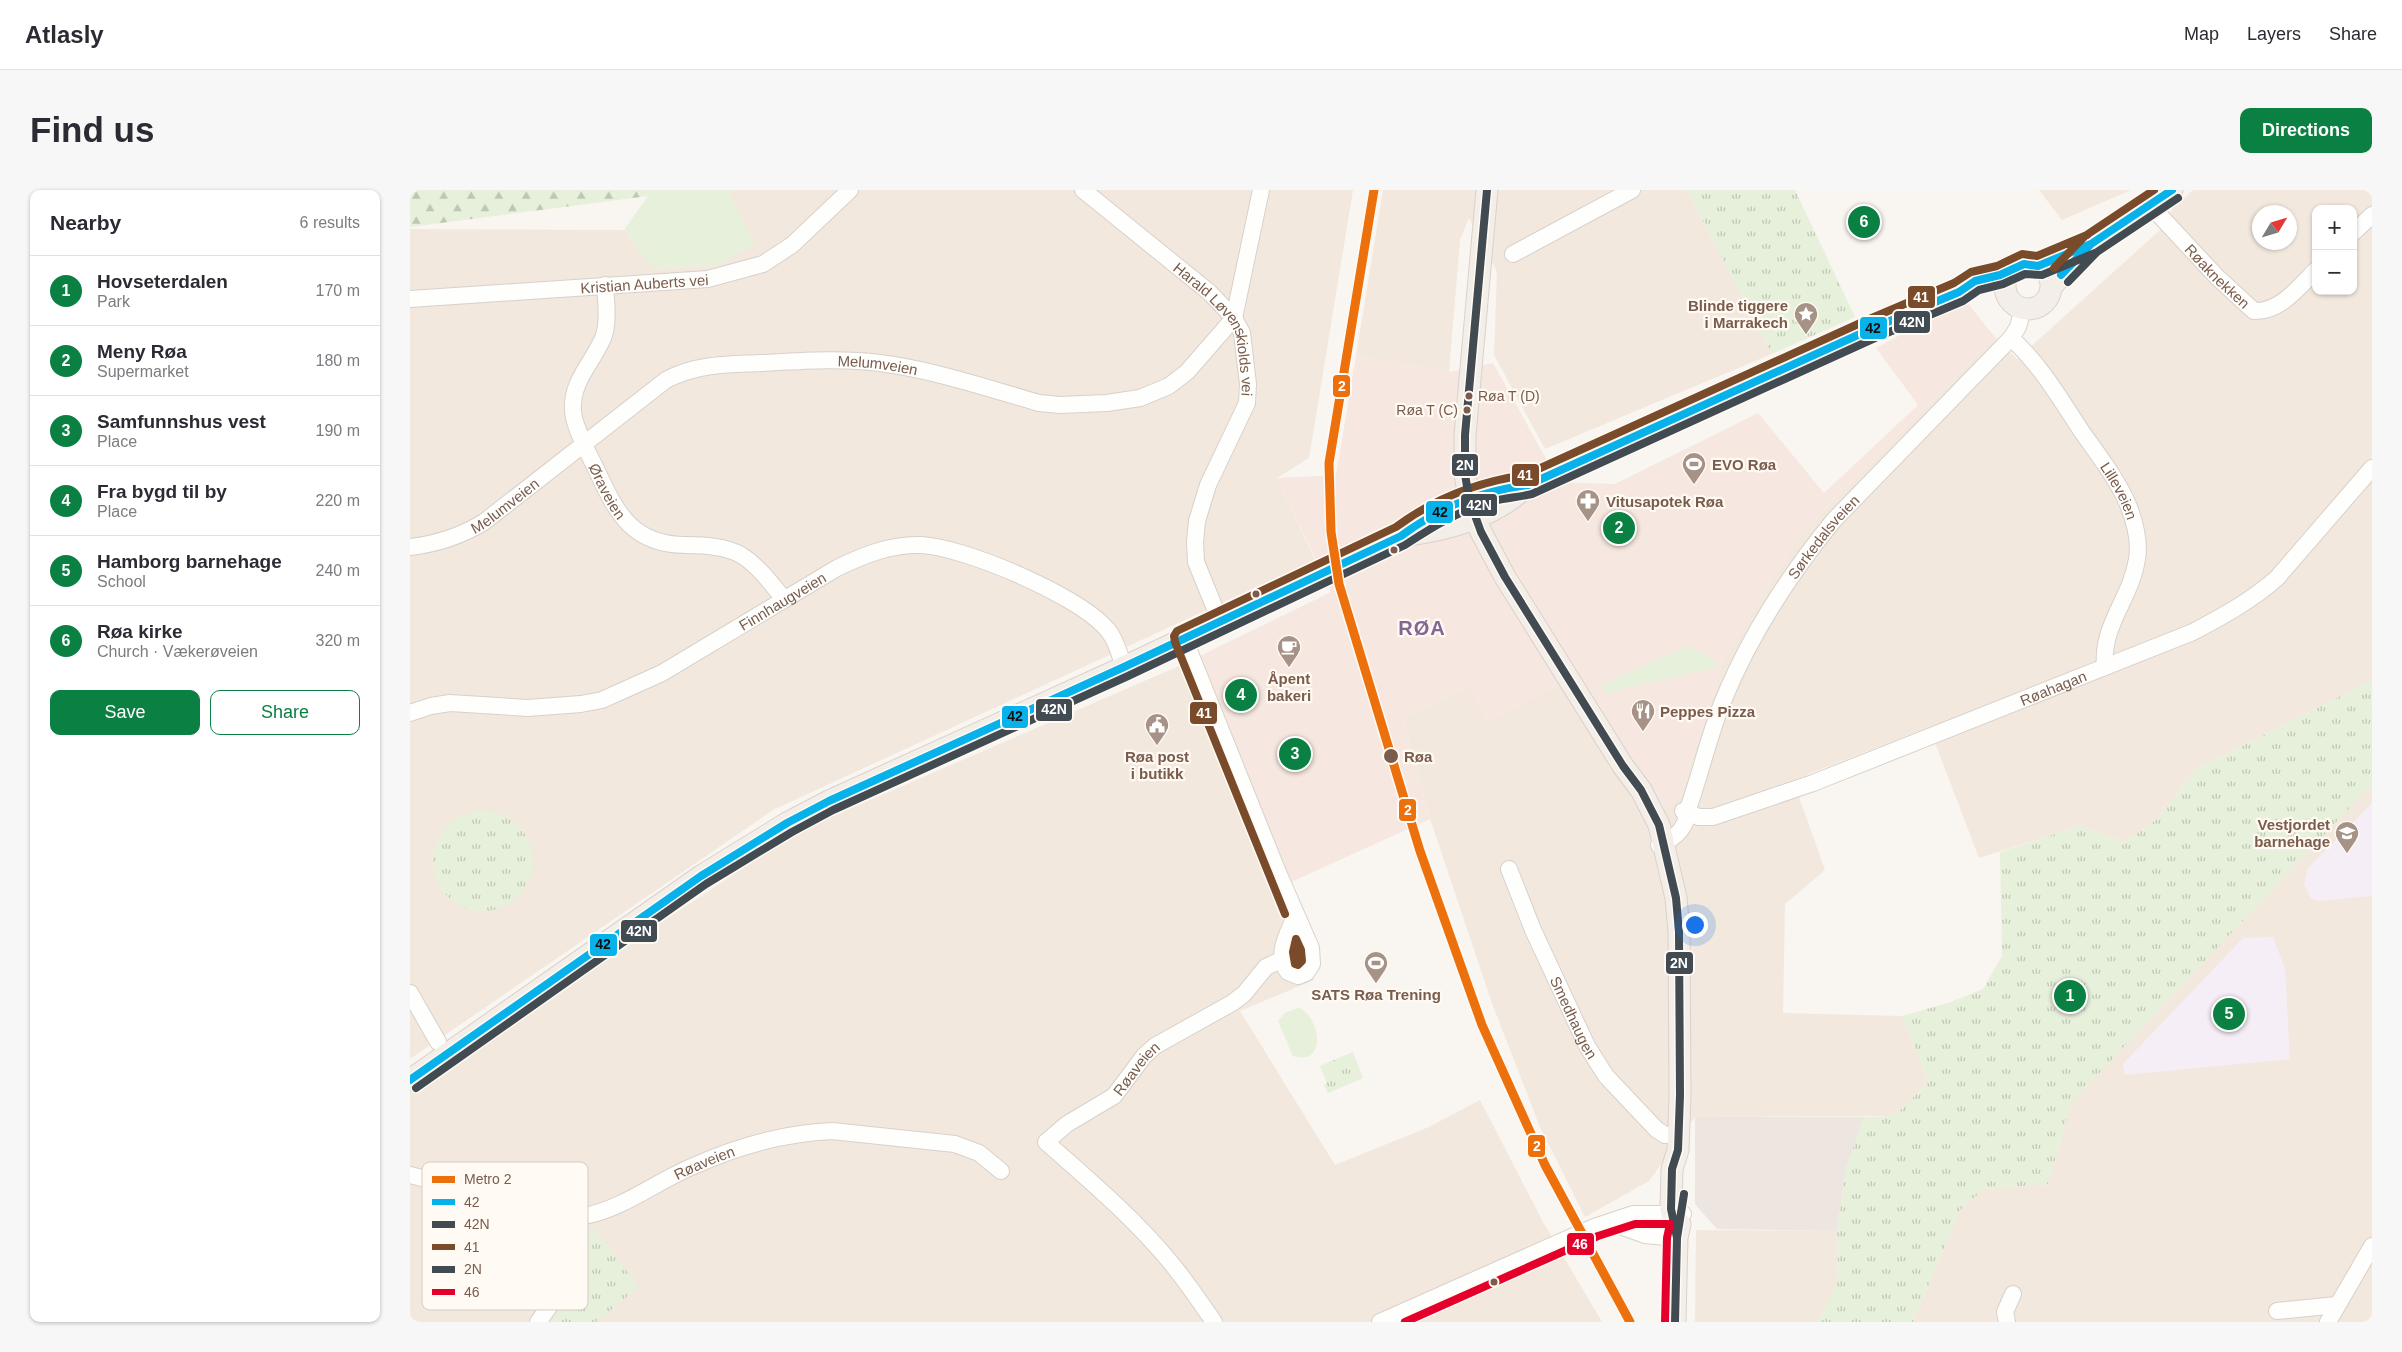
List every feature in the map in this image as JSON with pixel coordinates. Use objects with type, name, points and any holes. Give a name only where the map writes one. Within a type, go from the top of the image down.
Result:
[{"type":"main road","points":[[1487,190],[1466,435],[1465,474],[1472,508],[1505,576],[1623,766],[1641,790],[1660,839],[1675,887],[1679,932],[1678,1142],[1672,1169],[1677,1214],[1675,1322]]},
{"type":"main road","points":[[2038,266],[2091,244],[2172,190]]},
{"type":"main road","points":[[1959,292],[2040,306],[2048,298],[2051,287],[2091,244]]},
{"type":"main road","points":[[410,1080],[701,876],[787,822],[886,773],[1124,667],[1401,536],[1449,529],[1472,508],[1512,500],[1528,485],[1871,329],[1959,292],[1975,281],[2011,271],[2024,264],[2038,266],[2048,274],[2051,287]]},
{"type":"main road","points":[[2011,271],[2005,283],[2015,303]]},
{"type":"street","name":"Kristian Auberts vei","points":[[410,299],[708,279],[763,264],[792,245],[850,190]]},
{"type":"street","name":"Harald Løvenskiolds vei","points":[[1083,190],[1209,292],[1234,318],[1242,333],[1248,384],[1247,403],[1208,485],[1197,521],[1195,542],[1196,562],[1220,621]]},
{"type":"street","name":"Melumveien","points":[[410,547],[465,534],[484,522],[666,380],[693,369],[723,364],[843,361],[878,363],[910,368],[1039,403],[1060,405],[1107,404],[1140,398],[1158,392],[1178,381],[1234,318],[1261,190]]},
{"type":"street","points":[[1513,254],[1632,190]]},
{"type":"street","name":"Røaknekken","points":[[2150,205],[2216,277],[2254,311],[2266,312],[2276,306],[2312,274]]},
{"type":"street","points":[[2357,229],[2372,214]]},
{"type":"street","name":"Øraveien","points":[[605,286],[607,313],[604,336],[579,376],[574,394],[573,412],[584,444],[611,501],[626,521],[640,534],[661,544],[704,545],[741,556],[761,572],[784,599]]},
{"type":"street","name":"Sørkedalsveien","points":[[1660,839],[1670,840],[1683,827],[1723,701],[1764,618],[1791,576],[1834,520],[2011,338],[2018,327],[2015,303]]},
{"type":"street","name":"Lilleveien","points":[[2011,338],[2041,372],[2115,480],[2135,525],[2138,557],[2134,575],[2106,634],[2103,650],[2105,667]]},
{"type":"street","name":"Røahagan","points":[[1687,810],[1699,818],[1713,817],[1810,784],[2193,632],[2236,609],[2259,594],[2277,578],[2372,468]]},
{"type":"street","name":"Finnhaugveien","points":[[410,713],[431,706],[450,703],[528,708],[581,704],[602,700],[628,690],[662,673],[784,599],[865,555],[890,548],[920,545],[946,548],[1005,570],[1072,602],[1090,613],[1105,626],[1112,636],[1124,667]]},
{"type":"street","points":[[1184,638],[1311,948],[1312,964],[1306,973],[1298,976],[1288,972],[1281,960],[1283,944],[1296,914]]},
{"type":"street","name":"Smedhaugen","points":[[1509,869],[1566,1005],[1606,1076],[1656,1129],[1678,1142]]},
{"type":"street","name":"Røaveien","points":[[1214,1322],[1191,1289],[1153,1242],[1046,1142],[1067,1124],[1114,1096],[1144,1056],[1154,1046],[1232,1003],[1244,994],[1266,967],[1281,960]]},
{"type":"street","points":[[410,993],[438,1042]]},
{"type":"street","name":"Røaveien","points":[[588,1214],[606,1209],[688,1168],[736,1148],[771,1139],[813,1132],[832,1131],[955,1144],[979,1153],[1001,1172]]},
{"type":"street","points":[[1380,1322],[1586,1231],[1633,1214],[1677,1214]]},
{"type":"street","points":[[1612,1223],[1645,1235],[1677,1238]]},
{"type":"street","points":[[2328,1322],[2372,1246]]},
{"type":"street","points":[[2007,1322],[2006,1312],[2013,1294]]},
{"type":"street","points":[[2277,1311],[2337,1305]]},
{"type":"street","points":[[538,1322],[546,1310]]},
{"type":"shaded area","points":[[733,190],[1353,190],[1309,458],[1277,478],[1315,560],[773,810],[410,1059],[410,229],[624,230],[655,269],[718,265],[730,193]]},
{"type":"shaded area","points":[[1383,190],[1687,190],[1772,354],[1545,449],[1494,355],[1497,272],[1469,218],[1460,240],[1449,372],[1356,356]]},
{"type":"shaded area","points":[[2039,190],[2131,190],[2062,220]]},
{"type":"shaded area","points":[[2193,190],[2372,190],[2372,680],[2197,769],[2157,819],[2124,842],[2080,826],[1979,858],[1929,727],[1793,780],[1825,870],[1785,904],[1783,1013],[1902,1016],[1929,1082],[1894,1116],[1695,1117],[1649,1181],[1585,1217],[1540,1127],[1493,1006],[1430,819],[1403,718],[1468,687],[1489,721],[1578,673],[1661,810],[1680,798],[1724,658],[1800,535],[1995,337],[2017,359],[2159,231],[2173,208]]},
{"type":"shaded area","points":[[1965,300],[1995,337],[1800,535],[1724,658],[1680,798],[1661,810],[1578,673],[1489,721],[1468,687],[1403,718],[1430,819],[1278,888],[1179,666],[1331,592],[1277,478],[1336,475],[1356,356],[1449,372],[1493,363],[1559,482],[1615,484],[1758,413],[1824,493],[1918,405],[1876,348]]},
{"type":"shaded area","points":[[1179,666],[1278,888],[1314,980],[1240,1011],[1335,1165],[1429,1127],[1480,1100],[1543,1222],[1602,1322],[410,1322],[410,1089],[799,831]]},
{"type":"shaded area","points":[[2372,784],[2372,1322],[1913,1322],[1960,1210],[1984,1189],[2048,1184],[2071,1103]]},
{"type":"shaded area","name":"Vestjordet barnehage","points":[[2372,803],[2372,896],[2318,901],[2311,898],[2304,885],[2308,868]]},
{"type":"shaded area","points":[[2273,937],[2285,969],[2290,1059],[2125,1075],[2123,1064],[2243,938]]},
{"type":"shaded area","points":[[1695,1117],[1864,1117],[1846,1169],[1837,1231],[1717,1229],[1695,1204]]},
{"type":"shaded area","points":[[1696,1230],[1837,1231],[1838,1281],[1818,1322],[1695,1322]]},
{"type":"green space","points":[[410,190],[650,190],[648,196],[410,227]]},
{"type":"green space","points":[[650,190],[733,190],[730,193],[754,244],[719,265],[654,269],[624,230],[648,196]]},
{"type":"green space","points":[[1687,190],[1795,190],[1855,317],[1772,354]]},
{"type":"green space","points":[[1690,645],[1722,666],[1605,693],[1601,685]]},
{"type":"green space","points":[[2372,680],[2372,784],[2071,1103],[2048,1184],[1984,1189],[1960,1210],[1913,1322],[1818,1322],[1838,1281],[1837,1231],[1846,1169],[1864,1117],[1894,1116],[1929,1082],[1902,1016],[1951,1002],[1983,989],[2002,956],[2000,852],[2080,826],[2124,842],[2157,819],[2197,769]]},
{"type":"green space","points":[[483,811],[502,815],[519,825],[529,842],[533,861],[529,880],[519,897],[502,907],[483,911],[464,907],[447,897],[437,880],[433,861],[437,842],[447,825],[464,815]]},
{"type":"green space","points":[[1298,1008],[1311,1019],[1317,1038],[1316,1047],[1312,1054],[1305,1057],[1293,1056],[1278,1021],[1285,1013]]},
{"type":"green space","points":[[1353,1052],[1363,1078],[1328,1093],[1324,1085],[1327,1083],[1320,1066]]},
{"type":"green space","points":[[593,1226],[639,1287],[596,1322],[551,1322],[558,1310],[588,1310],[588,1241]]},
{"type":"metro line","name":"2","points":[[1374,190],[1329,463],[1331,532],[1339,584],[1420,851],[1482,1025],[1545,1165],[1630,1322]]},
{"type":"transit line","name":"2N","points":[[1487,190],[1465,435],[1465,474],[1469,499],[1481,532],[1505,577],[1623,766],[1641,790],[1659,825],[1676,898],[1679,932],[1680,1095],[1678,1150],[1672,1169],[1671,1209],[1677,1238]]},
{"type":"transit line","name":"41","points":[[2054,268],[2085,236],[2154,190]]},
{"type":"transit line","name":"42","points":[[2061,275],[2091,244],[2172,190]]},
{"type":"transit line","name":"42N","points":[[2068,282],[2097,252],[2178,198]]},
{"type":"transit line","name":"41","points":[[1285,914],[1175,642],[1174,636],[1177,631],[1396,527],[1426,508],[1457,493],[1490,482],[1525,475],[1867,320],[1954,283],[1971,272],[1997,266],[2022,254],[2037,256],[2087,235]]},
{"type":"transit line","name":"42","points":[[410,1080],[701,876],[787,823],[829,801],[1124,667],[1401,536],[1431,517],[1461,502],[1493,491],[1528,485],[1871,329],[1959,292],[1975,281],[2000,275],[2024,264],[2038,266],[2091,244]]},
{"type":"transit line","name":"42N","points":[[416,1088],[706,884],[792,832],[833,810],[1128,676],[1405,545],[1458,514],[1493,501],[1532,494],[1875,338],[1963,301],[1979,290],[2003,284],[2025,274],[2042,275],[2095,253]]},
{"type":"transit line","name":"41","points":[[1296,939],[1301,950],[1302,961],[1298,965],[1295,964],[1293,952],[1296,939]]},
{"type":"transit line","name":"2N","points":[[1675,1322],[1677,1238],[1684,1194]]},
{"type":"transit line","name":"46","points":[[1405,1322],[1598,1236],[1635,1224],[1670,1224],[1667,1238],[1665,1322]]},
{"type":"place","name":"Røa kirke","points":[[1864,222]]},
{"type":"place","name":"Blinde tiggere i Marrakech","points":[[1806,335]]},
{"type":"place","name":"Røa T (D)","points":[[1469,396]]},
{"type":"place","name":"Røa T (C)","points":[[1467,410]]},
{"type":"place","name":"EVO Røa","points":[[1694,485]]},
{"type":"place","name":"Vitusapotek Røa","points":[[1588,522]]},
{"type":"place","name":"Meny Røa","points":[[1619,528]]},
{"type":"place","name":"Åpent bakeri","points":[[1289,668]]},
{"type":"place","name":"Fra bygd til by","points":[[1241,695]]},
{"type":"place","name":"Peppes Pizza","points":[[1643,732]]},
{"type":"place","name":"Røa post i butikk","points":[[1157,746]]},
{"type":"place","name":"Samfunnshus vest","points":[[1295,754]]},
{"type":"place","name":"Røa","points":[[1391,756]]},
{"type":"place","name":"Vestjordet barnehage","points":[[2347,854]]},
{"type":"place","name":"SATS Røa Trening","points":[[1376,984]]},
{"type":"place","name":"Hovseterdalen","points":[[2070,996]]},
{"type":"place","name":"Hamborg barnehage","points":[[2229,1014]]},
{"type":"district","name":"RØA","points":[[1422,628]]}]
